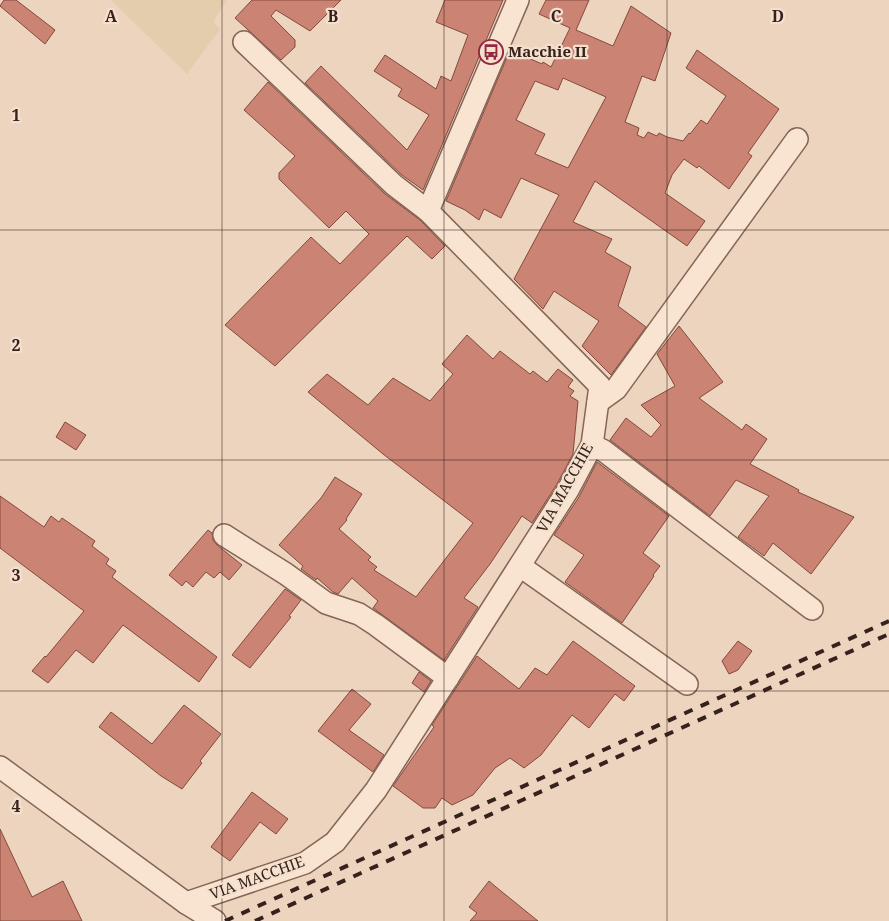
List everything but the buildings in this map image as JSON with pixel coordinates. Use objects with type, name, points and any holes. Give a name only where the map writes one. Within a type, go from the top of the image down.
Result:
[{"type":"street","points":[[244,42],[394,185],[428,211],[518,0]]},
{"type":"street","points":[[598,402],[616,388],[797,139]]},
{"type":"street","name":"VIA MACCHIE","points":[[186,903],[304,863],[336,842],[376,790],[568,490],[592,445],[600,386],[428,211]]},
{"type":"street","points":[[592,445],[604,451],[812,609]]},
{"type":"street","points":[[224,535],[326,603],[359,614],[448,678]]},
{"type":"street","points":[[520,566],[687,684]]},
{"type":"street","points":[[0,767],[186,903],[215,921]]},
{"type":"shaded area","points":[[111,0],[227,0],[213,22],[220,29],[187,74]]},
{"type":"railway","points":[[225,921],[889,621]]},
{"type":"railway","points":[[255,921],[889,634]]},
{"type":"place","name":"Macchie II","points":[[491,52]]}]
